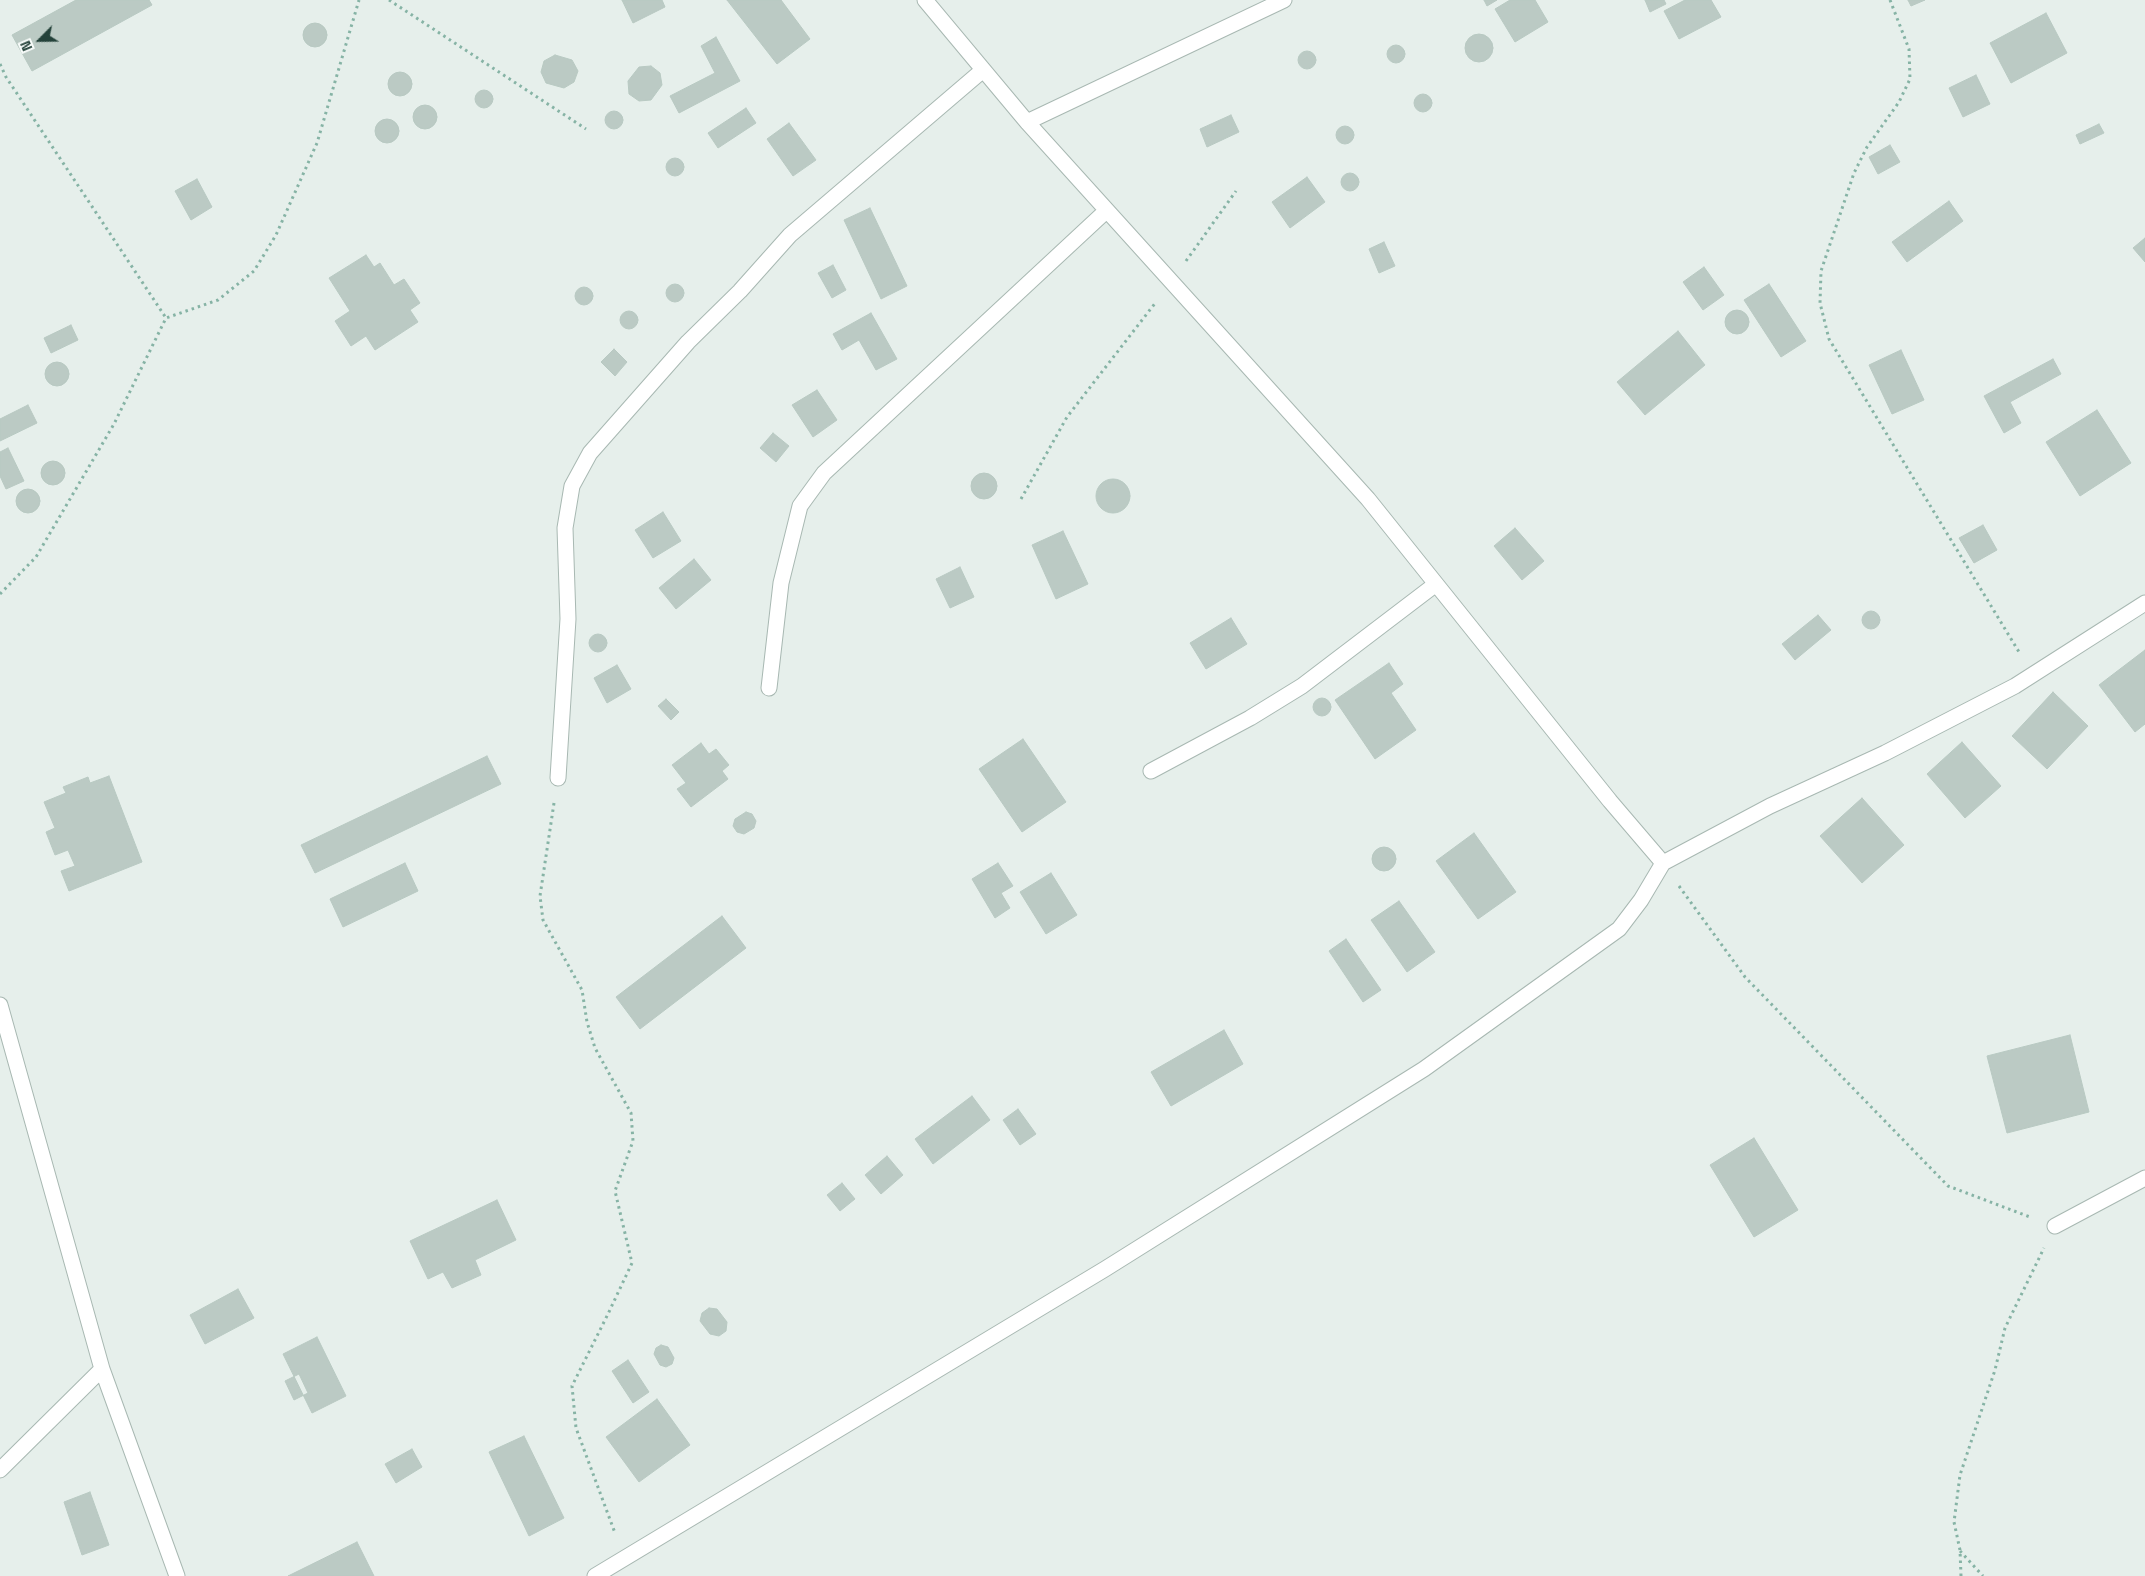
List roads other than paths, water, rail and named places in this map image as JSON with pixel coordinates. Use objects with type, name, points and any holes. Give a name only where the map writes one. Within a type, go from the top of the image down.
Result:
[{"type":"street","points":[[925,0],[1027,122],[1106,211],[1368,499],[1610,801],[1663,863]]},
{"type":"street","points":[[1027,122],[1284,0]]},
{"type":"street","points":[[558,778],[568,619],[564,528],[572,486],[590,453],[688,342],[740,291],[790,235],[984,70]]},
{"type":"street","points":[[769,688],[781,583],[800,506],[824,473],[1106,211]]},
{"type":"street","points":[[1151,771],[1250,718],[1302,686],[1436,584]]},
{"type":"street","points":[[595,1576],[1105,1269],[1424,1069],[1619,929],[1641,900],[1663,863],[1770,806],[1885,753],[2033,676],[2145,603]]},
{"type":"street","points":[[0,1005],[102,1369],[177,1576]]},
{"type":"street","points":[[2055,1226],[2145,1178]]},
{"type":"street","points":[[0,1470],[102,1369]]}]
